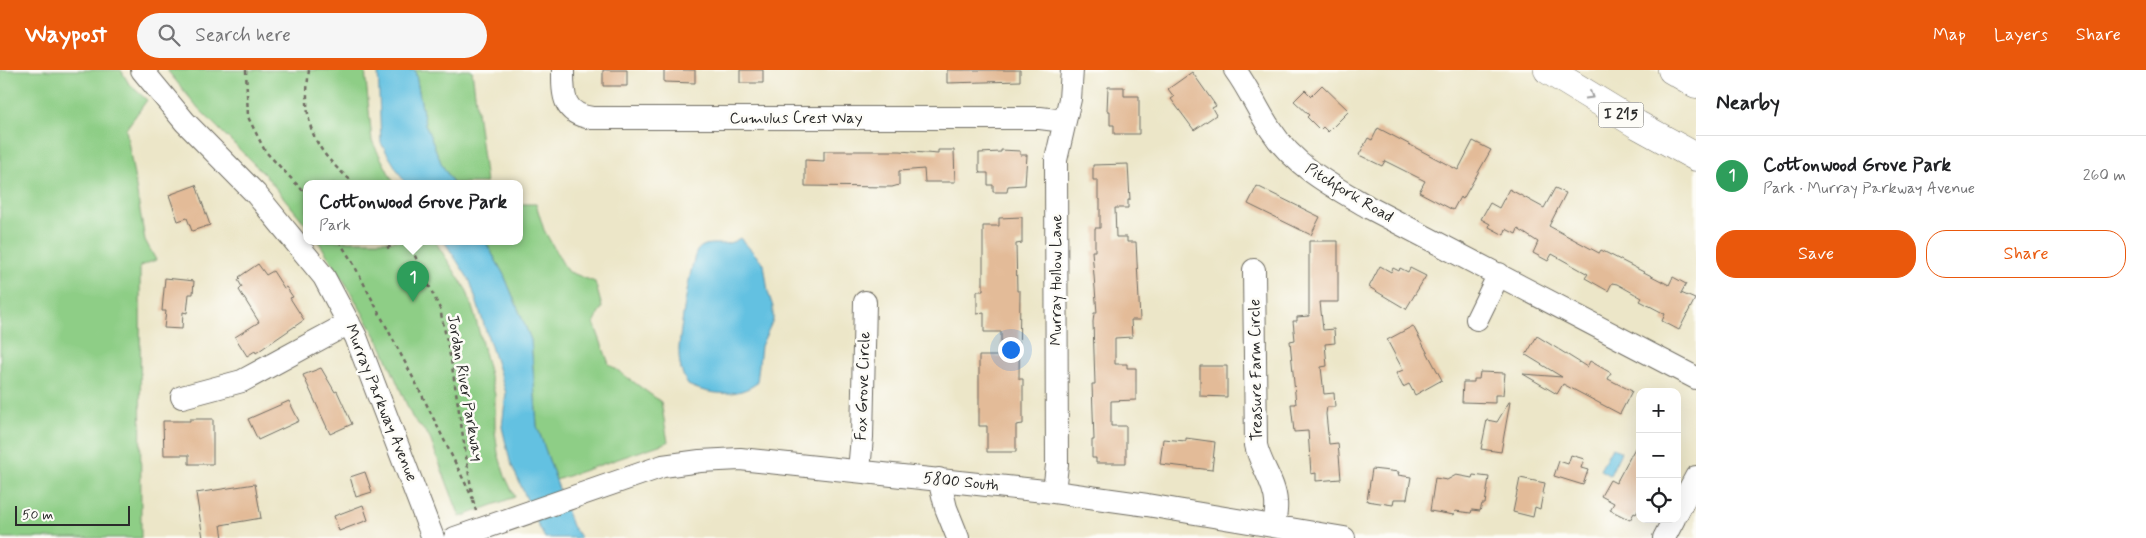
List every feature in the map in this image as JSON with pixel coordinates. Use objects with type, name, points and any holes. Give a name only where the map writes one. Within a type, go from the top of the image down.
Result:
[{"type":"highway","name":"I 215","points":[[1548,70],[1638,125],[1696,157]]},
{"type":"highway","points":[[1672,70],[1696,84]]},
{"type":"street","name":"Murray Parkway Avenue","points":[[142,70],[166,101],[256,194],[324,277],[356,337],[386,410],[433,538]]},
{"type":"street","name":"Cumulus Crest Way","points":[[563,70],[564,93],[567,103],[574,112],[592,118],[1040,118],[1064,121]]},
{"type":"street","name":"Murray Hollow Lane","points":[[1054,492],[1057,465],[1056,172],[1058,149],[1070,99],[1072,70]]},
{"type":"street","name":"Pitchfork Road","points":[[1235,70],[1271,131],[1295,159],[1310,171],[1370,208],[1696,378]]},
{"type":"street","name":"Treasure Farm Circle","points":[[1254,270],[1256,445],[1260,462],[1275,494],[1274,526]]},
{"type":"street","points":[[1477,319],[1499,274]]},
{"type":"street","name":"Fox Grove Circle","points":[[859,471],[862,437],[865,302]]},
{"type":"street","points":[[182,397],[242,381],[349,323]]},
{"type":"street","name":"5800 South","points":[[454,538],[663,466],[700,461],[740,459],[1054,492],[1274,526],[1304,535],[1344,538]]},
{"type":"street","points":[[1681,505],[1696,477]]},
{"type":"street","points":[[939,479],[946,508],[958,538]]},
{"type":"street","points":[[1664,538],[1672,523]]},
{"type":"path","points":[[246,70],[248,117],[265,151],[303,191]]},
{"type":"path","points":[[309,70],[306,115],[316,144],[338,170],[350,180]]},
{"type":"path","points":[[342,245],[353,263],[421,393],[473,499]]},
{"type":"path","points":[[387,248],[393,245]]},
{"type":"path","name":"Jordan River Parkway","points":[[410,245],[440,309],[451,360],[473,499],[476,511],[479,514]]},
{"type":"green space","points":[[0,70],[121,70],[129,84],[147,100],[126,129],[145,240],[156,260],[140,266],[141,538],[0,538]]},
{"type":"green space","points":[[167,70],[365,70],[372,141],[392,180],[303,180],[303,221],[265,175],[199,109]]},
{"type":"green space","points":[[415,70],[472,70],[486,180],[451,180],[442,165],[425,124]]},
{"type":"green space","points":[[523,204],[536,204],[544,230],[567,271],[595,282],[602,307],[594,323],[609,364],[661,402],[668,442],[556,480],[537,426],[531,340],[504,275],[487,245],[523,245]]},
{"type":"green space","points":[[321,245],[438,245],[467,291],[476,320],[495,395],[495,431],[498,453],[505,476],[515,497],[460,517],[429,436],[412,417],[381,345],[346,284]]},
{"type":"water","points":[[378,70],[415,70],[425,124],[442,165],[451,180],[403,180],[381,143]]},
{"type":"water","points":[[740,238],[764,264],[768,292],[773,307],[773,320],[761,346],[757,383],[741,391],[714,393],[688,385],[683,374],[679,345],[685,300],[697,251],[708,244],[725,244]]},
{"type":"water","points":[[447,245],[487,245],[504,275],[531,340],[537,426],[572,526],[581,538],[545,538],[510,461],[502,427],[506,393],[470,281]]},
{"type":"water","points":[[1612,447],[1621,452],[1610,475],[1600,470]]},
{"type":"building","points":[[603,70],[627,70],[627,86],[603,86]]},
{"type":"building","points":[[664,70],[695,70],[695,83],[664,82]]},
{"type":"building","points":[[740,70],[763,70],[763,83],[740,83]]},
{"type":"building","points":[[947,70],[1020,70],[1020,81],[947,83]]},
{"type":"building","points":[[1192,72],[1216,106],[1212,108],[1216,115],[1194,130],[1171,99],[1174,97],[1168,89]]},
{"type":"building","points":[[1322,85],[1349,111],[1328,132],[1323,127],[1320,130],[1307,117],[1309,115],[1294,101],[1305,90],[1311,96]]},
{"type":"building","points":[[1108,87],[1124,87],[1124,96],[1139,96],[1139,134],[1114,134],[1114,125],[1110,125],[1110,111],[1107,111]]},
{"type":"building","points":[[1378,128],[1458,170],[1473,141],[1491,150],[1463,199],[1460,197],[1453,210],[1419,192],[1425,181],[1385,161],[1382,166],[1359,155],[1368,138],[1372,140]]},
{"type":"building","points":[[938,150],[954,150],[955,182],[925,182],[924,169],[899,171],[899,185],[892,187],[805,186],[805,160],[824,161],[824,151],[900,151],[938,154]]},
{"type":"building","points":[[1001,150],[1020,151],[1020,155],[1027,155],[1025,185],[1008,186],[1007,192],[993,192],[993,185],[988,185],[988,173],[980,173],[979,153],[1001,152]]},
{"type":"building","points":[[1128,164],[1130,200],[1128,200],[1128,208],[1115,208],[1116,237],[1127,237],[1127,242],[1136,242],[1140,320],[1131,320],[1132,337],[1115,338],[1115,364],[1127,364],[1127,368],[1136,368],[1136,400],[1111,401],[1111,426],[1126,426],[1126,463],[1096,463],[1096,458],[1092,458],[1092,440],[1094,440],[1092,384],[1095,384],[1093,322],[1094,313],[1097,313],[1092,251],[1095,251],[1095,228],[1100,228],[1100,199],[1098,199],[1098,180],[1093,180],[1093,165]]},
{"type":"building","points":[[196,185],[210,225],[192,231],[187,218],[178,221],[169,195]]},
{"type":"building","points":[[1257,186],[1320,217],[1311,235],[1248,204]]},
{"type":"building","points":[[1555,188],[1566,193],[1549,226],[1599,253],[1601,250],[1669,285],[1673,277],[1686,284],[1681,293],[1695,299],[1679,330],[1662,321],[1665,314],[1640,301],[1642,298],[1617,284],[1612,283],[1608,291],[1585,278],[1588,274],[1552,254],[1548,261],[1533,253],[1538,242],[1518,229],[1516,234],[1506,229],[1504,235],[1489,227],[1490,224],[1481,219],[1490,203],[1499,208],[1509,189],[1544,208]]},
{"type":"building","points":[[1022,217],[1022,243],[1016,244],[1017,291],[1020,291],[1019,379],[1023,379],[1023,424],[1016,425],[1016,452],[987,452],[987,426],[979,426],[979,356],[1001,356],[1001,332],[984,332],[984,313],[977,314],[977,291],[983,291],[983,226],[999,226],[999,218]]},
{"type":"building","points":[[1309,241],[1338,241],[1338,302],[1320,302],[1323,330],[1334,329],[1335,343],[1325,344],[1327,366],[1321,367],[1324,394],[1334,393],[1335,407],[1327,407],[1326,414],[1329,444],[1338,443],[1341,479],[1316,481],[1316,473],[1311,474],[1308,431],[1294,432],[1291,404],[1296,404],[1290,341],[1295,340],[1293,321],[1297,321],[1297,317],[1309,316]]},
{"type":"building","points":[[258,264],[266,275],[273,271],[284,288],[286,287],[293,297],[290,298],[304,320],[256,353],[255,351],[247,356],[235,337],[259,322],[239,290],[242,287],[238,280],[239,277]]},
{"type":"building","points":[[1380,266],[1391,272],[1393,268],[1399,271],[1400,268],[1408,272],[1410,268],[1426,276],[1406,309],[1369,287]]},
{"type":"building","points":[[165,278],[194,281],[193,294],[189,294],[187,313],[183,312],[182,329],[164,328],[166,311],[162,311]]},
{"type":"building","points":[[1413,326],[1442,380],[1415,395],[1409,384],[1403,387],[1396,373],[1403,370],[1387,340]]},
{"type":"building","points":[[1537,336],[1587,367],[1590,361],[1611,373],[1608,379],[1632,391],[1620,414],[1563,384],[1557,394],[1523,374],[1562,377],[1526,355]]},
{"type":"building","points":[[1200,366],[1227,366],[1227,397],[1200,396]]},
{"type":"building","points":[[321,368],[335,392],[337,391],[352,424],[330,434],[303,375]]},
{"type":"building","points":[[1480,372],[1505,373],[1503,395],[1495,395],[1495,403],[1462,402],[1463,382],[1474,382],[1474,379],[1479,379]]},
{"type":"building","points":[[289,401],[299,421],[258,440],[248,419]]},
{"type":"building","points":[[1509,402],[1501,452],[1481,449],[1487,420],[1497,422]]},
{"type":"building","points":[[190,419],[213,419],[213,464],[189,464],[189,455],[164,455],[163,421],[190,421]]},
{"type":"building","points":[[1186,438],[1215,442],[1212,470],[1160,464],[1163,439],[1186,441]]},
{"type":"building","points":[[1636,446],[1636,514],[1634,513],[1630,520],[1610,510],[1614,503],[1601,496],[1610,480],[1616,483]]},
{"type":"building","points":[[1571,455],[1584,459],[1581,468],[1588,470],[1583,485],[1554,476],[1559,461],[1568,464]]},
{"type":"building","points":[[1372,469],[1399,472],[1398,475],[1411,477],[1407,499],[1394,499],[1393,505],[1367,501]]},
{"type":"building","points":[[365,472],[372,492],[356,497],[350,477]]},
{"type":"building","points":[[1456,475],[1472,478],[1473,475],[1489,477],[1485,504],[1482,504],[1480,511],[1472,510],[1471,513],[1455,511],[1454,515],[1430,511],[1435,478],[1447,480]]},
{"type":"building","points":[[1520,478],[1545,483],[1540,509],[1535,507],[1533,517],[1513,512]]},
{"type":"building","points":[[255,484],[261,518],[221,525],[223,538],[203,538],[196,493]]},
{"type":"building","points":[[363,505],[368,520],[339,531],[334,516]]},
{"type":"place","name":"Cottonwood Grove Park","points":[[413,302]]}]
